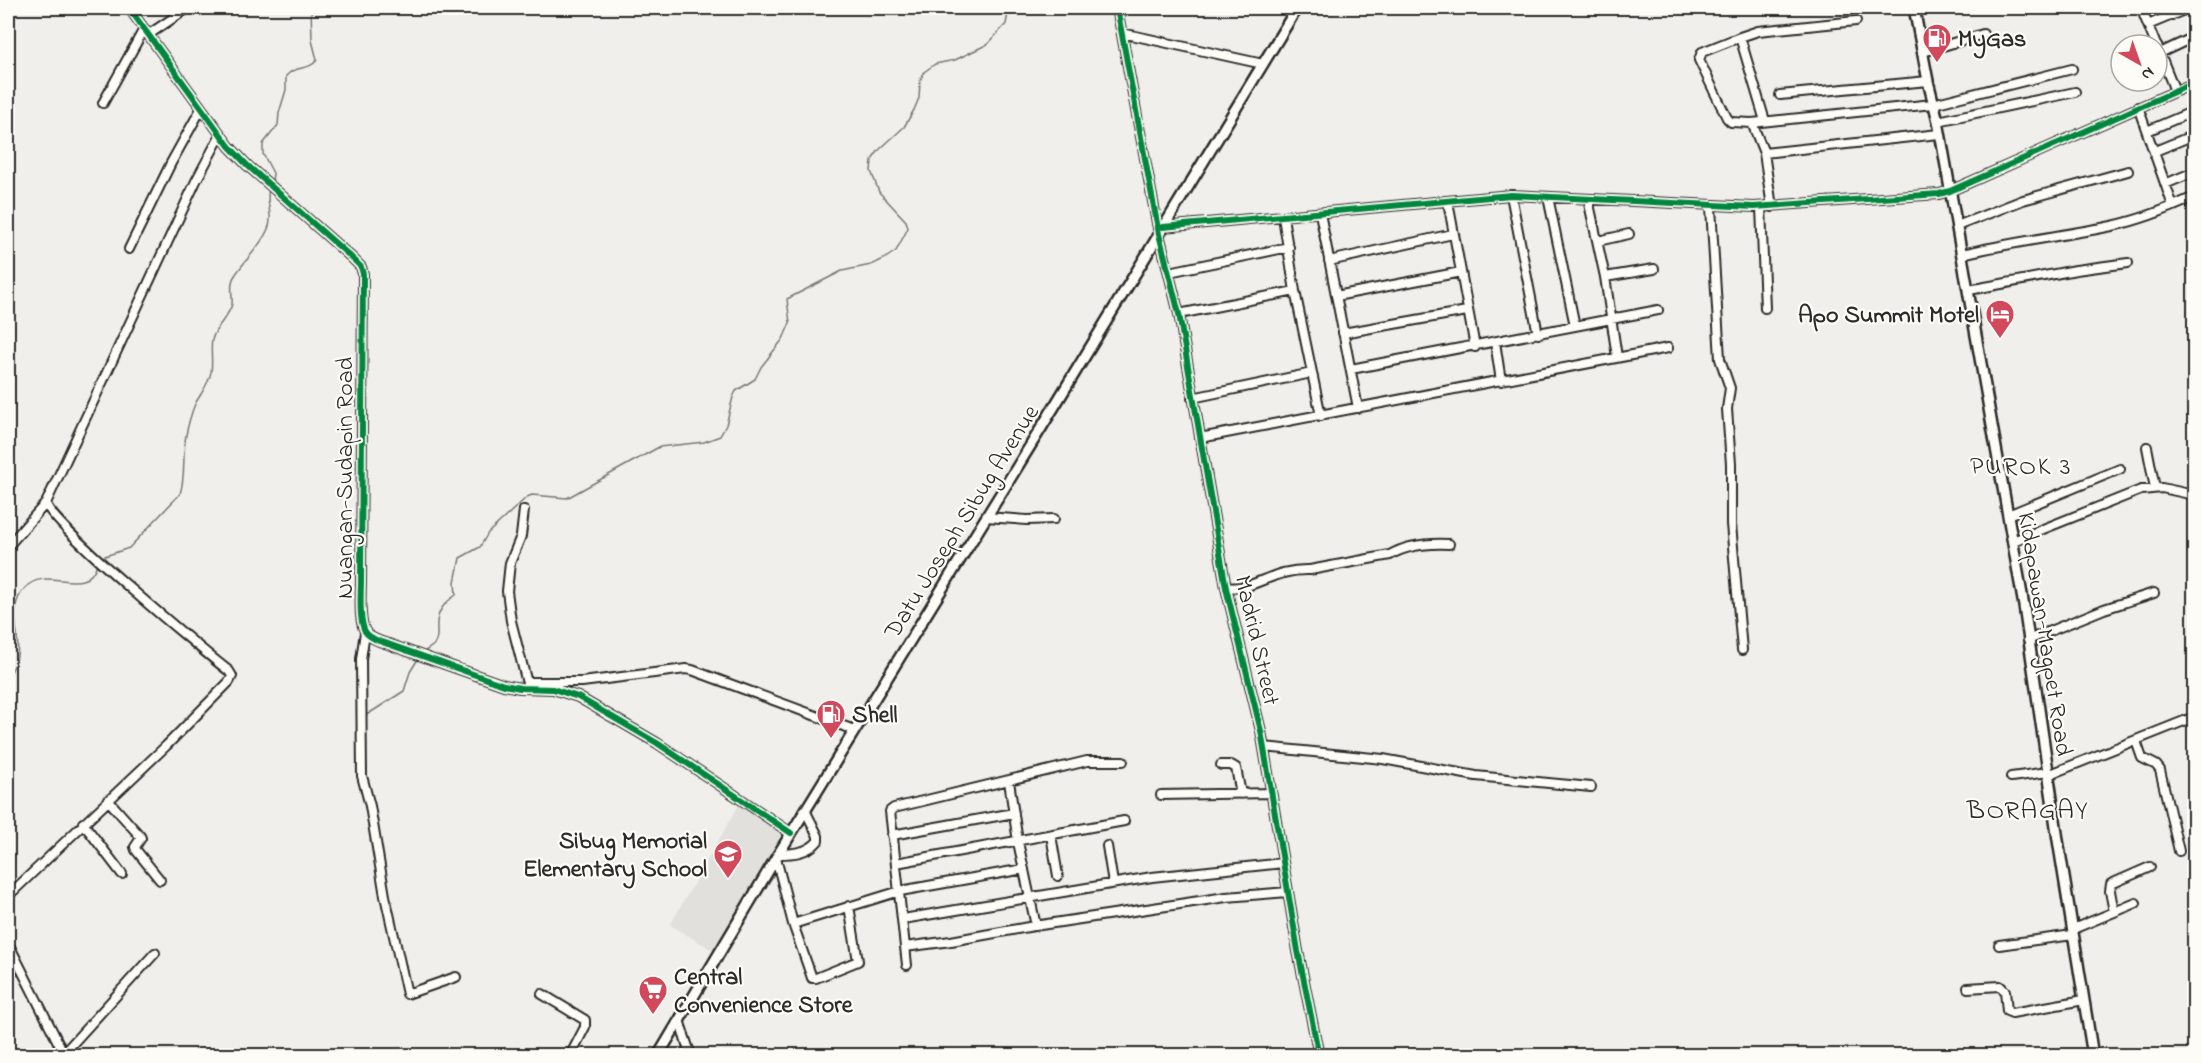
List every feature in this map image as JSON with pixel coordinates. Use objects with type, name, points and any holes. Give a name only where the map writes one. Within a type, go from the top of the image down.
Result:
[{"type":"main road","name":"Datu Joseph Sibug Avenue","points":[[658,1056],[791,832],[1298,8]]},
{"type":"main road","name":"Kidapawan-Magpet Road","points":[[1914,8],[1938,121],[2013,542],[2093,1056]]},
{"type":"street","name":"Nuangan-Sudapin Road","points":[[129,8],[220,135],[247,165],[351,257],[363,274],[361,553],[362,621],[365,632],[382,642],[491,681],[512,687],[528,685],[563,690],[657,743],[791,832]]},
{"type":"street","points":[[103,103],[146,32],[176,11],[188,8]]},
{"type":"street","name":"Madrid Street","points":[[1117,8],[1179,314],[1226,588],[1255,701],[1264,747],[1319,1056]]},
{"type":"street","points":[[2140,8],[2151,33]]},
{"type":"street","points":[[2148,26],[2189,8]]},
{"type":"street","points":[[1856,21],[1758,31],[1708,48],[1700,54],[1699,60],[1729,120],[1752,123],[1934,104],[2072,69]]},
{"type":"street","points":[[1122,33],[1263,64]]},
{"type":"street","points":[[1923,52],[1983,34]]},
{"type":"street","points":[[1740,36],[1764,121]]},
{"type":"street","points":[[2169,45],[2194,37]]},
{"type":"street","points":[[2169,76],[2175,92]]},
{"type":"street","points":[[1780,95],[1928,81]]},
{"type":"street","points":[[1161,230],[1510,195],[1710,207],[1772,207],[1915,197],[1950,191],[2194,83]]},
{"type":"street","points":[[1938,121],[2074,92]]},
{"type":"street","points":[[2138,106],[2173,206]]},
{"type":"street","points":[[129,249],[171,163],[201,109]]},
{"type":"street","points":[[2147,131],[2194,111]]},
{"type":"street","points":[[1752,123],[1764,153],[1772,207]]},
{"type":"street","points":[[1764,153],[1939,134]]},
{"type":"street","points":[[8,546],[46,503],[203,166],[220,135]]},
{"type":"street","points":[[2154,151],[2194,135]]},
{"type":"street","points":[[1957,226],[2023,200],[2128,171]]},
{"type":"street","points":[[2165,183],[2194,172]]},
{"type":"street","points":[[1510,195],[1538,334]]},
{"type":"street","points":[[1548,197],[1575,326]]},
{"type":"street","points":[[1962,254],[2013,242],[2112,226],[2194,197]]},
{"type":"street","points":[[1588,199],[1605,277],[1617,357]]},
{"type":"street","points":[[1448,202],[1475,347]]},
{"type":"street","points":[[1710,207],[1720,359],[1730,388],[1727,409],[1731,464],[1731,524],[1742,650]]},
{"type":"street","points":[[1761,207],[1765,308]]},
{"type":"street","points":[[1320,213],[1358,408]]},
{"type":"street","points":[[1283,217],[1295,291],[1321,416]]},
{"type":"street","points":[[1329,261],[1453,234]]},
{"type":"street","points":[[1598,241],[1629,234]]},
{"type":"street","points":[[1169,272],[1289,247]]},
{"type":"street","points":[[1969,290],[2076,270],[2128,263]]},
{"type":"street","points":[[1605,277],[1654,269]]},
{"type":"street","points":[[1336,296],[1461,272]]},
{"type":"street","points":[[1179,314],[1295,291]]},
{"type":"street","points":[[1343,333],[1467,310]]},
{"type":"street","points":[[1351,369],[1658,310]]},
{"type":"street","points":[[1495,342],[1502,381]]},
{"type":"street","points":[[1200,438],[1668,348]]},
{"type":"street","points":[[1192,398],[1312,373]]},
{"type":"street","points":[[2147,447],[2155,488]]},
{"type":"street","points":[[2008,515],[2120,469]]},
{"type":"street","points":[[2013,542],[2134,492],[2155,488],[2194,495]]},
{"type":"street","points":[[8,896],[166,746],[229,682],[232,676],[95,556],[51,514],[46,503]]},
{"type":"street","points":[[524,510],[520,536],[510,563],[507,591],[511,621],[528,685],[582,682],[686,669],[854,730]]},
{"type":"street","points":[[986,517],[1054,519]]},
{"type":"street","points":[[1226,588],[1248,586],[1269,576],[1390,555],[1429,543],[1449,544]]},
{"type":"street","points":[[2028,640],[2104,609],[2154,593]]},
{"type":"street","points":[[365,632],[361,659],[362,776],[407,994],[456,977]]},
{"type":"street","points":[[2012,777],[2048,773],[2194,717]]},
{"type":"street","points":[[2136,741],[2142,758],[2156,765],[2160,770],[2179,851]]},
{"type":"street","points":[[1264,747],[1383,759],[1476,776],[1591,787]]},
{"type":"street","points":[[907,965],[890,815],[894,808],[1087,761],[1123,761]]},
{"type":"street","points":[[1221,765],[1231,765],[1236,768],[1241,794]]},
{"type":"street","points":[[1009,781],[1018,842],[1036,926]]},
{"type":"street","points":[[1161,795],[1271,793]]},
{"type":"street","points":[[108,800],[140,836],[135,846],[136,850],[160,880]]},
{"type":"street","points":[[805,810],[818,836],[818,841],[811,848],[801,852],[777,856],[793,924],[810,977],[816,978],[858,961],[849,906]]},
{"type":"street","points":[[892,835],[1014,813]]},
{"type":"street","points":[[896,863],[1124,821]]},
{"type":"street","points":[[83,823],[122,874]]},
{"type":"street","points":[[1051,835],[1058,876]]},
{"type":"street","points":[[1107,846],[1113,883]]},
{"type":"street","points":[[903,919],[1113,883],[1283,863]]},
{"type":"street","points":[[2114,912],[2111,884],[2150,867]]},
{"type":"street","points":[[793,924],[900,891],[1024,869]]},
{"type":"street","points":[[905,947],[1226,897],[1288,892]]},
{"type":"street","points":[[1999,945],[2073,932],[2136,903]]},
{"type":"street","points":[[8,943],[64,1054],[156,953]]},
{"type":"street","points":[[1968,988],[2000,986],[2005,991],[2007,1011],[2012,1013],[2084,1000]]},
{"type":"street","points":[[542,994],[585,1020],[585,1026],[570,1056]]},
{"type":"street","points":[[679,1020],[691,1056]]},
{"type":"shaded area","name":"Sibug Memorial Elementary School","points":[[740,803],[787,833],[714,951],[670,925]]},
{"type":"waterway","points":[[272,182],[273,173],[263,154],[263,144],[278,125],[286,90],[286,76],[294,70],[310,66],[317,60],[312,40],[311,8]]},
{"type":"waterway","points":[[423,653],[436,641],[437,622],[442,608],[456,595],[455,582],[460,558],[480,547],[488,533],[527,497],[532,495],[567,498],[659,447],[704,442],[720,436],[726,425],[736,391],[755,379],[761,367],[783,339],[790,323],[787,299],[842,271],[871,265],[896,251],[908,228],[906,221],[879,192],[871,171],[872,160],[879,150],[904,127],[919,98],[920,81],[924,72],[935,64],[955,60],[988,44],[1006,24],[1009,8]]},
{"type":"waterway","points":[[102,557],[129,548],[180,494],[186,435],[195,404],[210,376],[212,340],[232,304],[234,277],[261,242],[270,224],[269,189]]},
{"type":"waterway","points":[[8,676],[15,664],[17,653],[16,608],[18,598],[25,588],[44,579],[84,580],[92,574],[97,564]]},
{"type":"waterway","points":[[365,716],[404,691],[410,672],[418,659]]},
{"type":"cycle path","points":[[129,8],[229,146],[247,165],[361,267],[363,274],[361,609],[362,624],[367,634],[380,641],[504,685],[553,689],[578,697],[657,743],[791,833]]},
{"type":"cycle path","points":[[1117,8],[1159,234],[1179,314],[1226,588],[1261,731],[1298,951],[1319,1056]]},
{"type":"cycle path","points":[[1163,227],[1511,195],[1754,207],[1939,194],[2194,83]]},
{"type":"place","name":"MyGas","points":[[1937,64]]},
{"type":"place","name":"Apo Summit Motel","points":[[2000,340]]},
{"type":"place","name":"Shell","points":[[831,740]]},
{"type":"place","name":"Sibug Memorial Elementary School","points":[[728,880]]},
{"type":"place","name":"Central Convenience Store","points":[[653,1016]]},
{"type":"district","name":"PUROK 3","points":[[2021,465]]},
{"type":"district","name":"BORAGAY","points":[[2028,809]]}]
